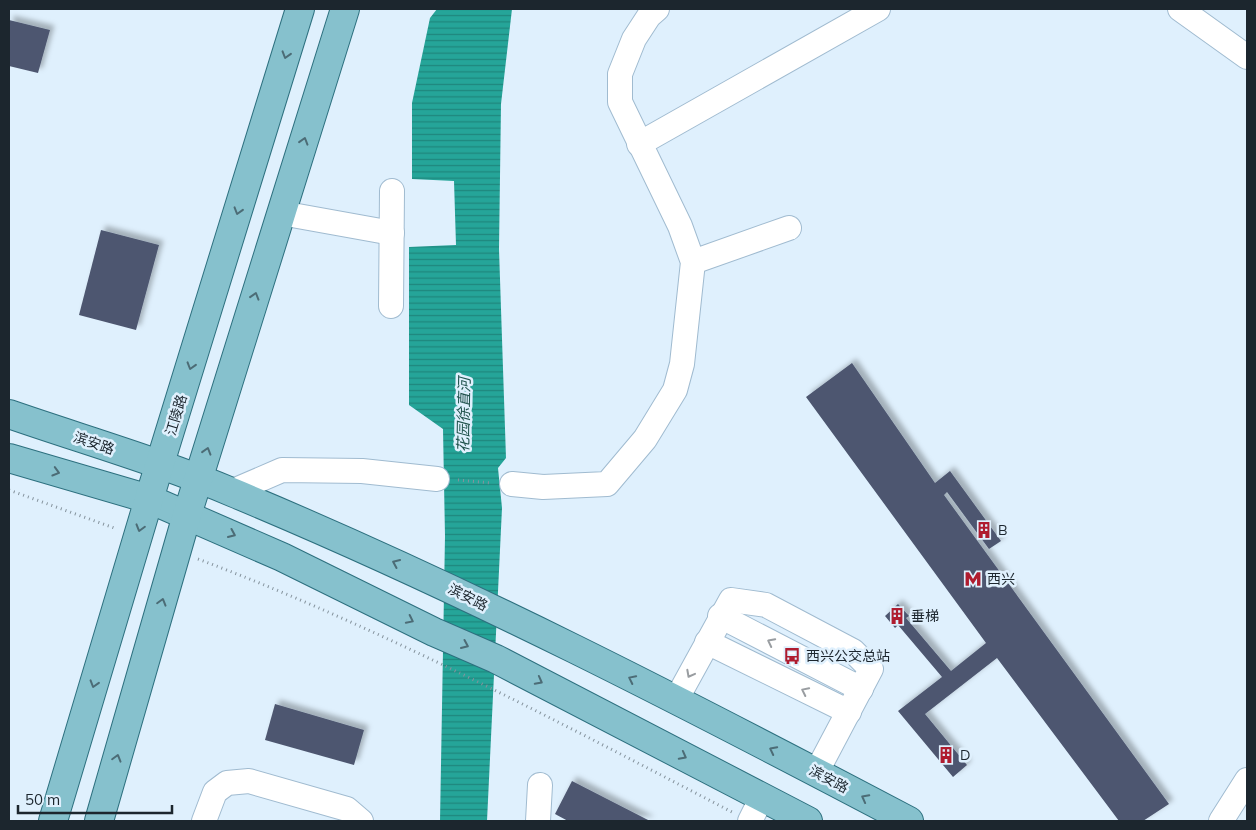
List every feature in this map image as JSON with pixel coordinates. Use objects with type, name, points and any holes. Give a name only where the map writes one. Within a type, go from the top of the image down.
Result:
[{"type":"main road","name":"江陵路","points":[[53,821],[149,499],[300,9]]},
{"type":"main road","points":[[98,821],[187,515],[345,9]]},
{"type":"main road","name":"滨安路","points":[[9,414],[161,465],[232,492],[440,583],[676,700],[908,821]]},
{"type":"main road","points":[[9,458],[149,499],[282,556],[434,632],[496,659],[808,821]]},
{"type":"street","points":[[512,484],[544,487],[606,484],[645,439],[675,390],[682,364],[693,262],[680,226],[620,102],[620,74],[634,39],[649,16],[658,9]]},
{"type":"street","points":[[640,144],[878,9]]},
{"type":"street","points":[[1180,9],[1247,57]]},
{"type":"street","points":[[391,306],[392,191]]},
{"type":"street","points":[[281,213],[392,233]]},
{"type":"street","points":[[693,262],[789,228]]},
{"type":"street","points":[[232,492],[282,470],[362,471],[437,479]]},
{"type":"street","points":[[676,700],[720,616],[731,600],[766,605],[853,651],[871,669],[816,773]]},
{"type":"street","points":[[707,642],[849,712]]},
{"type":"street","points":[[1221,821],[1247,780]]},
{"type":"street","points":[[204,821],[215,792],[227,783],[249,781],[347,810],[361,821]]},
{"type":"street","points":[[538,821],[540,785]]},
{"type":"street","points":[[750,821],[762,797]]},
{"type":"path","points":[[437,479],[512,484]]},
{"type":"path","points":[[9,490],[138,537]]},
{"type":"path","points":[[177,551],[268,585],[501,691],[750,821]]},
{"type":"water","name":"花园徐直河","points":[[437,9],[512,9],[501,104],[499,249],[506,458],[498,468],[502,508],[487,821],[440,821],[445,536],[443,429],[409,405],[409,247],[456,245],[454,181],[412,179],[412,103],[430,18]]},
{"type":"building","points":[[9,20],[50,30],[38,73],[9,66]]},
{"type":"building","points":[[101,230],[159,245],[136,330],[79,315]]},
{"type":"building","name":"西兴","points":[[852,363],[935,483],[950,471],[1001,541],[989,549],[947,492],[944,495],[1169,804],[1143,821],[1119,821],[997,658],[925,714],[967,765],[953,777],[898,711],[942,677],[898,625],[895,628],[885,616],[898,604],[909,616],[906,618],[951,671],[986,643],[806,397]]},
{"type":"building","points":[[275,704],[364,730],[354,765],[265,740]]},
{"type":"building","points":[[572,781],[650,821],[568,821],[555,814]]},
{"type":"place","name":"B","points":[[984,530]]},
{"type":"place","name":"西兴","points":[[973,579]]},
{"type":"place","name":"垂梯","points":[[897,616]]},
{"type":"place","name":"西兴公交总站","points":[[792,656]]},
{"type":"place","name":"D","points":[[946,755]]}]
